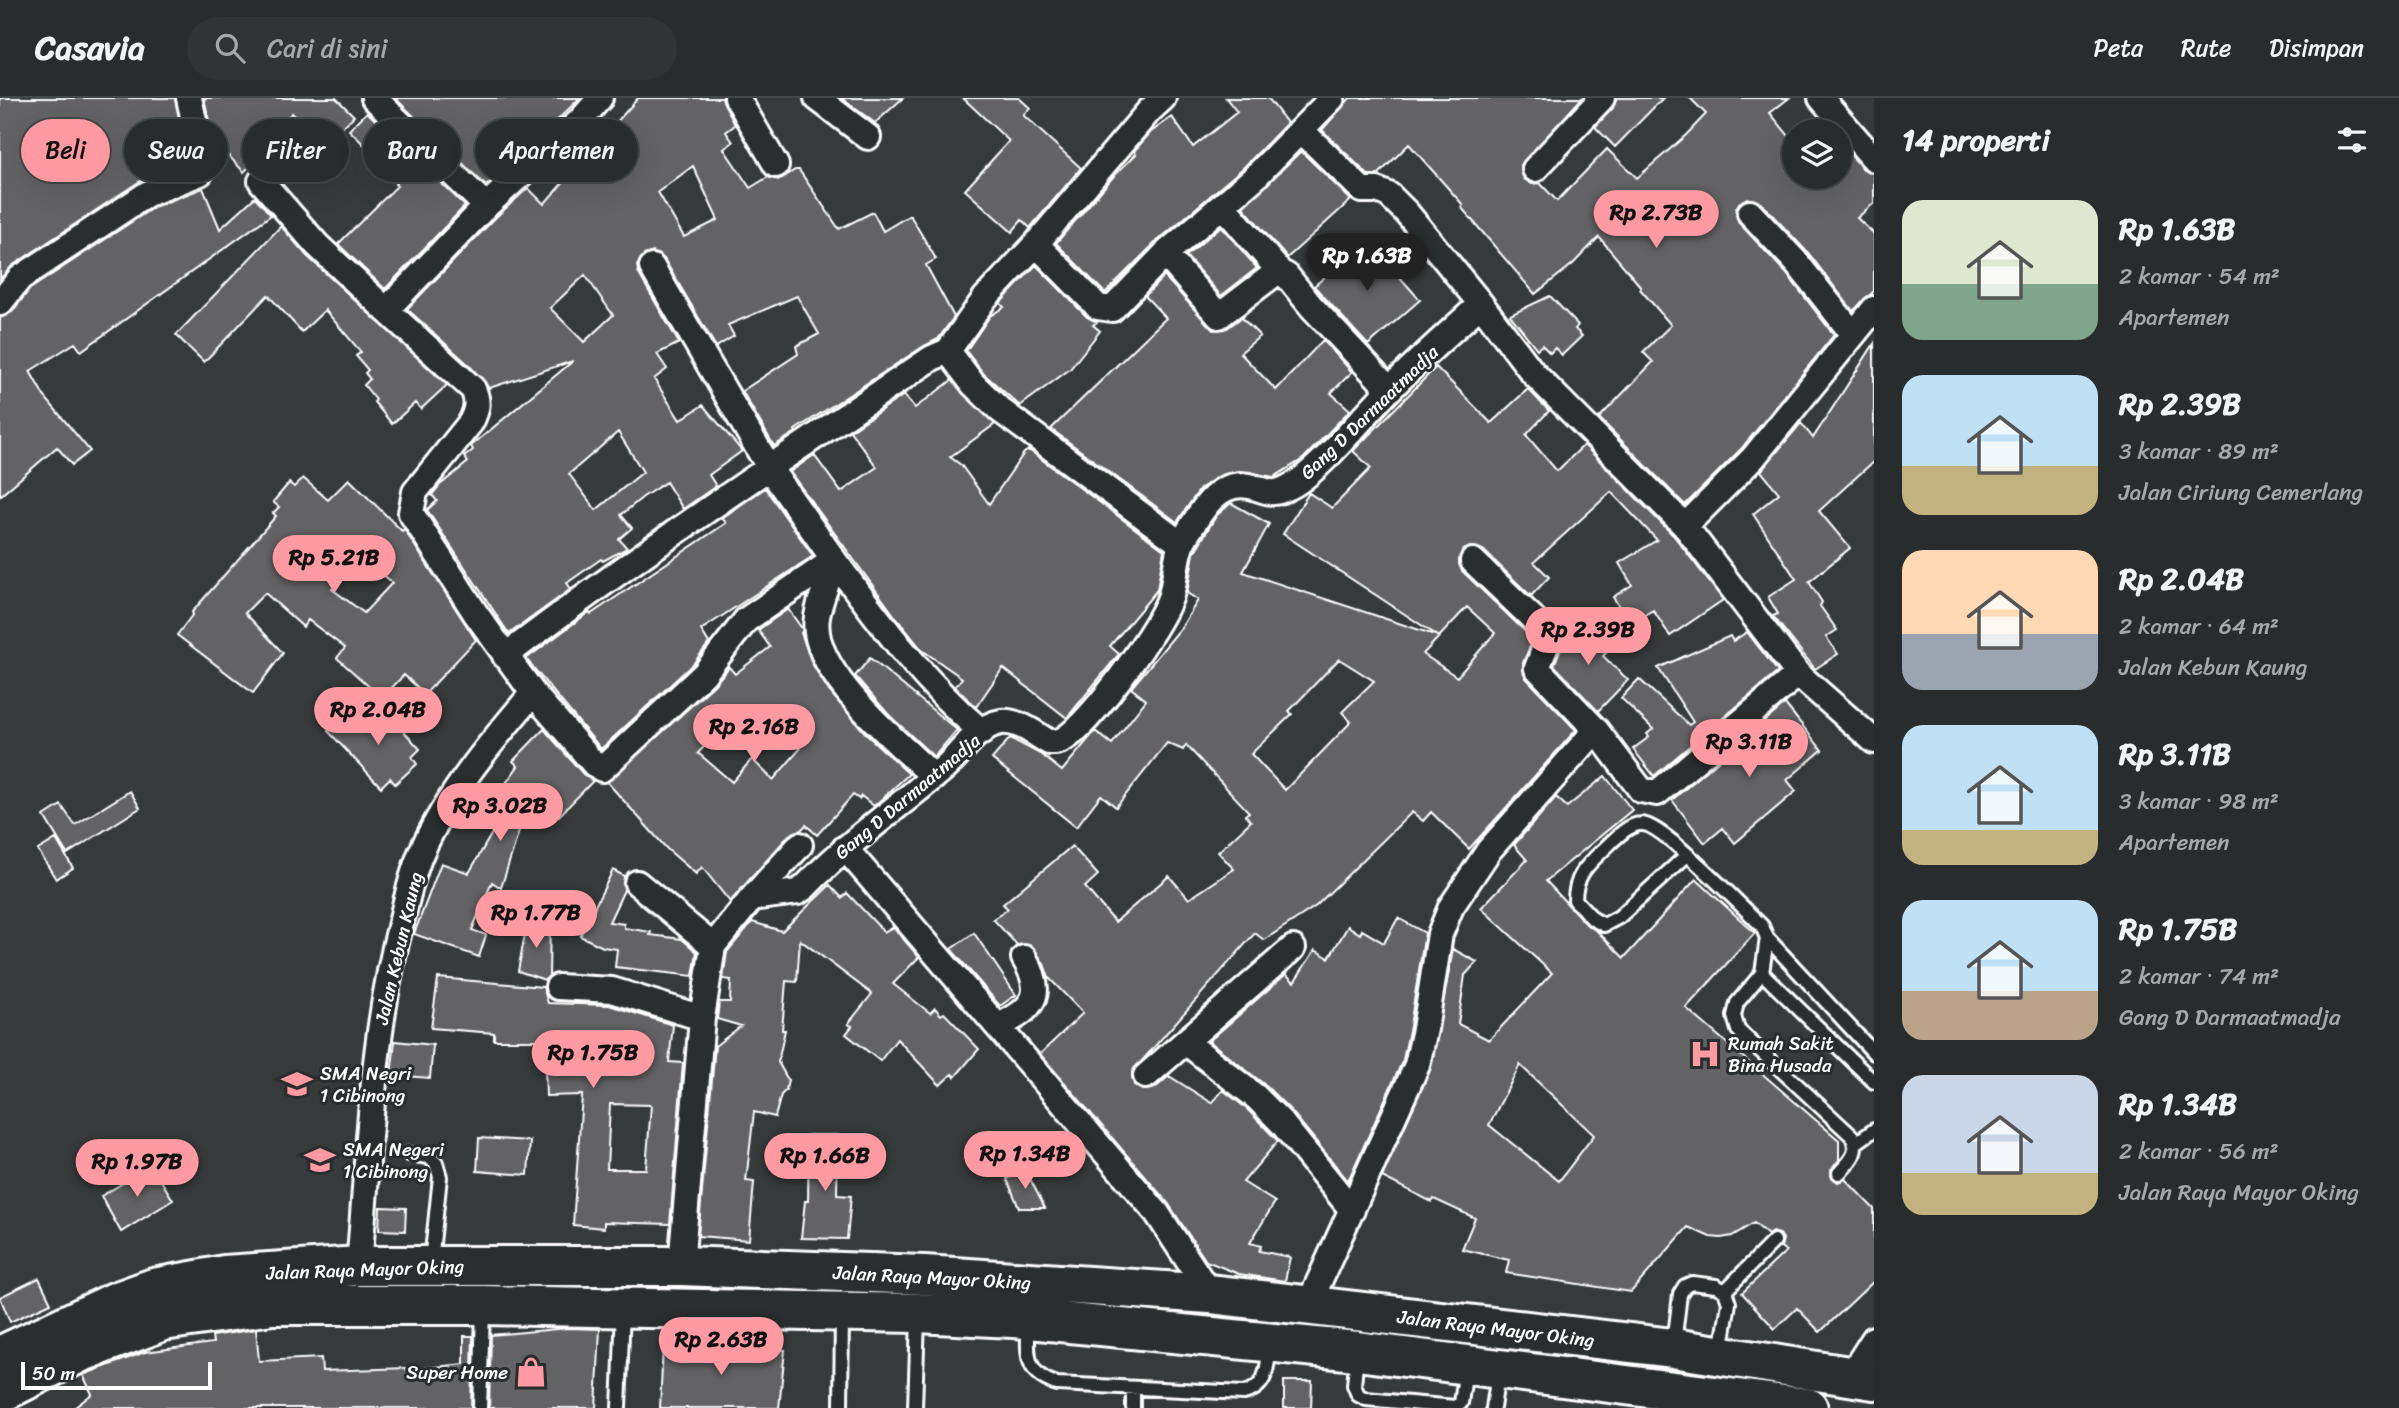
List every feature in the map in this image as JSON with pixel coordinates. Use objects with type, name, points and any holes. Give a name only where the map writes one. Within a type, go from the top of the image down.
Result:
[{"type":"main road","name":"Jalan Raya Mayor Oking","points":[[0,1356],[115,1302],[154,1288],[225,1275],[359,1266],[681,1266],[921,1294],[1029,1319],[1371,1353],[1765,1405]]},
{"type":"main road","name":"Jalan Raya Mayor Oking","points":[[0,1393],[79,1353],[163,1321],[272,1305],[483,1305],[842,1311],[921,1294],[1210,1294],[1673,1348],[1863,1378]]},
{"type":"main road","points":[[1371,1353],[1386,1315]]},
{"type":"street","points":[[0,303],[20,278],[146,194],[200,173],[204,166],[189,98]]},
{"type":"street","points":[[374,98],[486,206]]},
{"type":"street","points":[[386,310],[486,206],[580,121],[600,98]]},
{"type":"street","points":[[737,98],[776,165]]},
{"type":"street","points":[[817,98],[868,137]]},
{"type":"street","points":[[505,656],[770,469],[932,358],[948,351],[985,298],[1036,244],[1149,111],[1164,98]]},
{"type":"street","points":[[1036,244],[1098,307],[1105,310],[1119,305],[1165,254],[1223,206],[1332,98]]},
{"type":"street","points":[[1535,169],[1602,98]]},
{"type":"street","points":[[1821,98],[1874,159]]},
{"type":"street","points":[[1301,130],[1362,190],[1377,190],[1389,195],[1481,304],[1533,373],[1685,526],[1798,674],[1874,741]]},
{"type":"street","points":[[262,182],[317,245],[473,389],[476,411],[471,422],[415,492],[411,513],[505,656],[594,764],[603,768],[704,674],[746,620],[834,560]]},
{"type":"street","points":[[1223,206],[1280,272],[1287,275],[1311,306],[1390,389]]},
{"type":"street","points":[[1750,213],[1797,262],[1853,334]]},
{"type":"street","points":[[1165,254],[1219,316],[1280,272]]},
{"type":"street","points":[[652,267],[770,469],[834,560],[894,641],[949,704],[982,732]]},
{"type":"street","name":"Gang D Darmaatmadja","points":[[752,898],[798,892],[845,848],[934,777],[982,732],[997,723],[1012,722],[1049,742],[1057,742],[1078,728],[1131,662],[1163,615],[1172,594],[1181,544],[1213,498],[1226,487],[1248,485],[1274,494],[1293,485],[1311,471],[1390,389],[1481,304]]},
{"type":"street","points":[[1685,526],[1753,458],[1874,309]]},
{"type":"street","points":[[948,351],[973,384],[1000,410],[1181,544]]},
{"type":"street","points":[[834,560],[817,617],[818,641],[840,682],[867,713],[934,777]]},
{"type":"street","points":[[1473,561],[1547,632],[1549,638],[1537,668],[1596,730],[1641,790],[1657,793],[1798,674]]},
{"type":"street","name":"Jalan Kebun Kaung","points":[[359,1266],[378,1043],[396,940],[416,867],[437,821],[471,771],[533,693]]},
{"type":"street","points":[[1308,1306],[1417,1065],[1440,933],[1451,907],[1489,850],[1596,730]]},
{"type":"street","points":[[681,1266],[702,1018],[713,946],[800,845]]},
{"type":"street","points":[[845,848],[1157,1213],[1210,1294]]},
{"type":"street","points":[[637,883],[713,946]]},
{"type":"street","points":[[1146,1076],[1293,948]]},
{"type":"street","points":[[998,1026],[1015,1018],[1027,1008],[1036,991],[1035,976],[1024,958]]},
{"type":"street","points":[[558,987],[612,990],[702,1018]]},
{"type":"street","points":[[1187,1042],[1256,1097],[1281,1122],[1352,1210]]},
{"type":"street","points":[[1863,1378],[1874,1339]]},
{"type":"lane","points":[[1687,855],[1629,909],[1604,925],[1593,919],[1575,900],[1575,887],[1583,870],[1632,826],[1640,824],[1655,827],[1687,855],[1762,926],[1767,938],[1874,1053]]},
{"type":"lane","points":[[1767,938],[1762,973],[1737,1003],[1734,1016],[1738,1030],[1848,1130],[1856,1143]]},
{"type":"lane","points":[[1762,973],[1874,1082]]},
{"type":"lane","points":[[1839,1173],[1852,1160],[1856,1143],[1874,1130]]},
{"type":"lane","points":[[409,1154],[428,1157],[436,1163],[440,1177],[430,1265]]},
{"type":"lane","points":[[1725,1291],[1774,1241]]},
{"type":"lane","points":[[1673,1348],[1680,1294],[1685,1286],[1692,1283],[1716,1286],[1725,1291],[1729,1303],[1720,1355]]},
{"type":"lane","points":[[915,1408],[921,1294]]},
{"type":"lane","points":[[480,1408],[483,1305]]},
{"type":"lane","points":[[619,1408],[624,1308]]},
{"type":"lane","points":[[841,1408],[842,1311]]},
{"type":"lane","points":[[1029,1319],[1027,1347],[1037,1376],[1057,1384],[1244,1393],[1251,1391],[1265,1379],[1271,1342]]},
{"type":"lane","points":[[1482,1367],[1493,1408]]},
{"type":"lane","points":[[1133,1388],[1133,1408]]},
{"type":"building","points":[[0,98],[175,98],[179,119],[124,119],[124,182],[139,182],[12,266],[0,279]]},
{"type":"building","points":[[204,98],[336,98],[354,116],[349,121],[298,119],[292,113],[286,119],[242,119],[242,170],[228,155],[228,119],[209,119]]},
{"type":"building","points":[[395,98],[580,98],[558,119],[475,119],[475,175],[461,162],[461,119],[417,119]]},
{"type":"building","points":[[638,98],[722,98],[735,125],[726,132],[733,142],[724,149],[750,188],[768,177],[779,180],[799,170],[839,229],[873,212],[883,231],[910,215],[936,259],[926,265],[954,317],[938,339],[774,446],[742,391],[798,354],[796,346],[819,334],[797,296],[728,325],[734,336],[716,347],[664,259],[653,252],[644,255],[637,266],[639,274],[679,343],[657,354],[667,369],[654,379],[680,420],[703,405],[742,451],[709,475],[716,486],[683,509],[666,482],[643,497],[621,515],[632,528],[619,539],[627,548],[603,561],[601,559],[567,583],[571,589],[509,634],[427,510],[437,501],[432,495],[440,485],[468,462],[464,457],[473,450],[471,446],[573,361],[489,388],[469,365],[407,309],[496,217],[528,188],[544,204],[564,182],[638,182],[638,119],[619,119]],"holes":[[[693,166],[718,220],[684,237],[658,192]],[[585,275],[613,315],[584,342],[550,308]],[[618,432],[643,472],[596,510],[569,474]]]},
{"type":"building","points":[[841,98],[903,98],[875,123]]},
{"type":"building","points":[[963,98],[1019,98],[1030,108],[1023,115],[1081,168],[1030,228],[1022,220],[1012,232],[965,190],[1009,141]]},
{"type":"building","points":[[1226,98],[1268,98],[1287,123],[1243,168],[1155,243],[1105,293],[1056,243],[1136,154],[1134,151],[1151,132],[1172,117],[1193,147],[1237,112]]},
{"type":"building","points":[[1350,98],[1582,98],[1521,165],[1524,179],[1532,184],[1540,183],[1557,201],[1607,149],[1637,178],[1706,114],[1690,98],[1789,98],[1770,113],[1782,128],[1782,189],[1852,189],[1852,157],[1863,169],[1874,173],[1874,203],[1857,218],[1874,234],[1874,291],[1853,311],[1809,254],[1761,203],[1747,198],[1739,203],[1736,209],[1739,223],[1786,273],[1834,335],[1742,448],[1685,505],[1599,418],[1653,362],[1643,352],[1671,325],[1599,237],[1573,264],[1535,294],[1461,207],[1463,205],[1409,144],[1378,175],[1368,175],[1322,130]]},
{"type":"building","points":[[1616,98],[1663,98],[1615,147],[1595,127],[1613,108]]},
{"type":"building","points":[[367,112],[374,119],[363,119],[363,144],[349,130]]},
{"type":"building","points":[[1301,151],[1351,200],[1287,258],[1243,207]]},
{"type":"building","points":[[440,182],[465,206],[385,289],[338,244],[397,186],[395,184]]},
{"type":"building","points":[[203,188],[220,229],[255,197],[271,215],[81,351],[75,343],[30,371],[44,396],[90,451],[72,465],[57,447],[0,496],[0,318],[12,312],[30,289],[154,207]]},
{"type":"building","points":[[281,226],[307,256],[447,385],[421,409],[415,403],[392,424],[364,385],[370,379],[365,373],[368,370],[356,356],[361,352],[325,310],[302,332],[268,295],[204,362],[176,335]]},
{"type":"building","points":[[1221,226],[1257,268],[1221,296],[1186,256]]},
{"type":"building","points":[[1368,241],[1420,300],[1368,345],[1314,286]]},
{"type":"building","points":[[1036,265],[1087,317],[1097,322],[1093,325],[1100,331],[1070,369],[1020,406],[984,374],[966,351],[990,316],[1004,307],[1000,303]]},
{"type":"building","points":[[1164,276],[1213,330],[1227,328],[1245,315],[1242,318],[1260,336],[1240,353],[1276,390],[1323,340],[1352,372],[1331,393],[1350,410],[1303,459],[1274,477],[1239,471],[1221,475],[1200,489],[1177,522],[1051,429],[1166,318],[1145,296]]},
{"type":"building","points":[[1550,296],[1578,325],[1575,329],[1582,336],[1562,355],[1555,348],[1550,353],[1542,345],[1537,349],[1510,315]]},
{"type":"building","points":[[1874,344],[1874,461],[1819,511],[1850,548],[1809,582],[1822,602],[1820,606],[1837,630],[1826,637],[1838,654],[1815,669],[1773,616],[1778,614],[1768,597],[1796,579],[1753,514],[1779,493],[1761,471],[1801,423],[1813,438]]},
{"type":"building","points":[[1436,367],[1491,423],[1528,389],[1549,411],[1526,435],[1557,471],[1584,445],[1674,536],[1723,600],[1670,636],[1653,610],[1630,624],[1613,597],[1632,585],[1619,563],[1657,540],[1611,492],[1534,562],[1549,577],[1531,596],[1483,550],[1470,547],[1462,551],[1459,564],[1462,571],[1533,639],[1523,663],[1526,678],[1576,730],[1469,849],[1431,812],[1423,821],[1412,812],[1316,906],[1264,940],[1255,933],[1132,1072],[1134,1085],[1142,1090],[1155,1088],[1169,1076],[1212,1103],[1223,1090],[1246,1108],[1278,1141],[1243,1182],[1275,1202],[1250,1243],[1261,1246],[1259,1251],[1290,1257],[1285,1281],[1239,1274],[1206,1261],[1168,1203],[1040,1054],[1083,1013],[1049,978],[1044,964],[1032,946],[1017,945],[993,919],[1008,909],[1003,904],[1072,846],[1098,875],[1085,887],[1115,922],[1169,876],[1189,899],[1234,869],[1218,852],[1251,821],[1245,815],[1249,812],[1186,745],[1183,750],[1167,743],[1116,807],[1101,795],[1076,827],[992,759],[1010,738],[1042,755],[1062,771],[1095,731],[1112,744],[1146,700],[1131,688],[1181,628],[1198,600],[1187,593],[1194,553],[1216,516],[1231,503],[1269,524],[1243,572],[1438,636],[1283,534],[1309,493],[1332,508],[1371,468],[1353,451]],"holes":[[[1467,607],[1495,633],[1457,677],[1423,654]],[[1339,659],[1374,681],[1342,712],[1351,722],[1285,790],[1251,754],[1292,714],[1289,711]]]},
{"type":"building","points":[[952,380],[995,424],[950,457],[961,465],[989,504],[1024,453],[1029,450],[1164,550],[1157,590],[1110,646],[1119,654],[1067,718],[1003,668],[976,707],[955,687],[962,678],[922,650],[897,619],[790,472],[814,455],[841,492],[877,467],[850,431],[904,395],[915,408]]},
{"type":"building","points":[[303,478],[328,500],[349,479],[402,531],[404,529],[476,640],[425,694],[404,675],[382,698],[337,658],[345,648],[308,620],[303,627],[265,593],[245,613],[283,653],[253,693],[177,635],[192,612],[276,516],[273,513],[279,507],[273,502],[289,483],[294,487]],"holes":[[[364,555],[392,583],[364,613],[332,589]]]},
{"type":"building","points":[[765,488],[813,556],[701,630],[709,643],[693,664],[601,749],[526,659],[589,612],[591,614],[726,523],[722,518]]},
{"type":"building","points":[[788,609],[803,630],[801,633],[813,665],[829,691],[868,736],[909,774],[874,806],[861,796],[859,799],[853,795],[817,835],[806,825],[789,835],[730,902],[702,867],[696,874],[667,849],[607,782],[714,685],[729,667],[735,674],[770,647],[758,630]],"holes":[[[766,704],[800,749],[773,780],[752,759],[732,782],[698,753],[730,720],[738,729]]]},
{"type":"building","points":[[1568,621],[1582,634],[1591,633],[1609,650],[1603,656],[1628,680],[1598,711],[1554,665],[1563,643],[1561,628]]},
{"type":"building","points":[[1747,632],[1778,672],[1654,776],[1633,749],[1649,737],[1647,734],[1653,729],[1621,698],[1639,679],[1689,725],[1693,722],[1658,668],[1730,636],[1733,641]]},
{"type":"building","points":[[870,658],[957,730],[934,757],[889,715],[855,676]]},
{"type":"building","points":[[1785,704],[1822,750],[1787,780],[1796,791],[1735,843],[1723,828],[1705,843],[1672,800]]},
{"type":"building","points":[[381,707],[420,749],[412,757],[417,764],[395,784],[390,778],[381,787],[328,731],[344,716],[357,730]]},
{"type":"building","points":[[544,729],[583,774],[593,781],[558,817],[526,809],[501,888],[492,882],[472,930],[486,935],[479,957],[414,934],[441,863],[469,873],[496,826],[483,816],[518,766],[513,761]]},
{"type":"building","name":"Rumah Sakit Bina Husada","points":[[1605,776],[1632,810],[1546,881],[1587,925],[1597,931],[1624,958],[1696,879],[1755,933],[1686,1008],[1839,1140],[1839,1160],[1831,1170],[1831,1176],[1838,1182],[1845,1179],[1874,1209],[1874,1281],[1820,1332],[1797,1308],[1775,1329],[1742,1293],[1786,1251],[1781,1247],[1783,1239],[1780,1234],[1772,1232],[1768,1235],[1754,1223],[1732,1236],[1721,1238],[1710,1237],[1688,1227],[1631,1292],[1506,1273],[1509,1260],[1462,1249],[1475,1218],[1434,1199],[1432,1202],[1382,1177],[1431,1068],[1453,949],[1477,962],[1465,975],[1458,1024],[1489,1040],[1552,973],[1481,908],[1527,860],[1514,845],[1556,797],[1567,807]],"holes":[[[1520,1065],[1594,1135],[1559,1181],[1489,1125]]]},
{"type":"building","points":[[130,791],[140,808],[67,854],[44,816],[61,805],[75,825]]},
{"type":"building","points":[[56,839],[73,868],[56,879],[38,850]]},
{"type":"building","points":[[613,870],[624,876],[624,890],[609,922],[624,924],[624,928],[651,932],[650,935],[682,939],[697,952],[693,976],[615,967],[617,949],[603,947],[580,936]]},
{"type":"building","points":[[830,885],[842,898],[847,893],[884,932],[893,927],[919,957],[893,984],[930,1013],[935,1008],[941,1015],[944,1013],[979,1049],[955,1077],[952,1074],[940,1085],[897,1039],[880,1061],[846,1034],[852,1026],[848,1024],[872,994],[800,940],[797,982],[786,981],[782,1030],[785,1030],[778,1062],[788,1080],[786,1090],[781,1095],[775,1117],[754,1112],[746,1181],[754,1182],[749,1240],[698,1236],[715,1046],[741,1026],[717,1019],[719,1002],[730,1002],[731,980],[723,979],[727,952],[752,922],[782,931]]},
{"type":"building","points":[[528,918],[550,922],[549,976],[545,980],[518,971]]},
{"type":"building","points":[[1398,918],[1425,933],[1410,1026],[1403,1060],[1348,1181],[1292,1112],[1265,1085],[1209,1041],[1286,974],[1294,982],[1315,950],[1329,958],[1348,926],[1360,934],[1362,930],[1384,943]]},
{"type":"building","points":[[974,933],[1016,995],[1000,1006],[951,949]]},
{"type":"building","points":[[438,978],[543,987],[548,1003],[609,1005],[673,1025],[669,1062],[683,1063],[670,1224],[604,1222],[604,1228],[573,1225],[582,1095],[546,1096],[544,1040],[494,1040],[494,1033],[431,1028]],"holes":[[[610,1104],[651,1105],[646,1169],[607,1169]]]},
{"type":"building","points":[[395,1041],[433,1045],[430,1078],[391,1075]]},
{"type":"building","points":[[809,1135],[838,1135],[837,1195],[851,1196],[847,1239],[801,1238],[805,1201],[808,1201]]},
{"type":"building","points":[[479,1138],[530,1141],[528,1175],[477,1171]]},
{"type":"building","points":[[152,1166],[173,1200],[121,1232],[101,1196]]},
{"type":"building","points":[[1025,1169],[1045,1208],[1019,1208],[1007,1179]]},
{"type":"building","points":[[380,1207],[406,1208],[405,1231],[379,1230]]},
{"type":"building","points":[[39,1278],[51,1303],[10,1322],[0,1297]]},
{"type":"building","name":"Super Home","points":[[568,1328],[600,1329],[596,1408],[489,1408],[491,1335]]},
{"type":"building","points":[[256,1329],[259,1361],[321,1358],[322,1371],[407,1370],[464,1364],[464,1336],[473,1336],[471,1408],[74,1408],[92,1394],[83,1375],[145,1352],[213,1343],[212,1336]]},
{"type":"building","points":[[724,1344],[785,1350],[779,1408],[660,1408],[663,1345],[723,1348]]},
{"type":"building","points":[[1284,1381],[1312,1381],[1311,1408],[1284,1408]]},
{"type":"place","name":"Rumah Sakit Bina Husada","points":[[1705,1054]]},
{"type":"place","name":"SMA Negri 1 Cibinong","points":[[297,1084]]},
{"type":"place","name":"SMA Negeri 1 Cibinong","points":[[320,1160]]},
{"type":"place","name":"Super Home","points":[[531,1372]]}]
